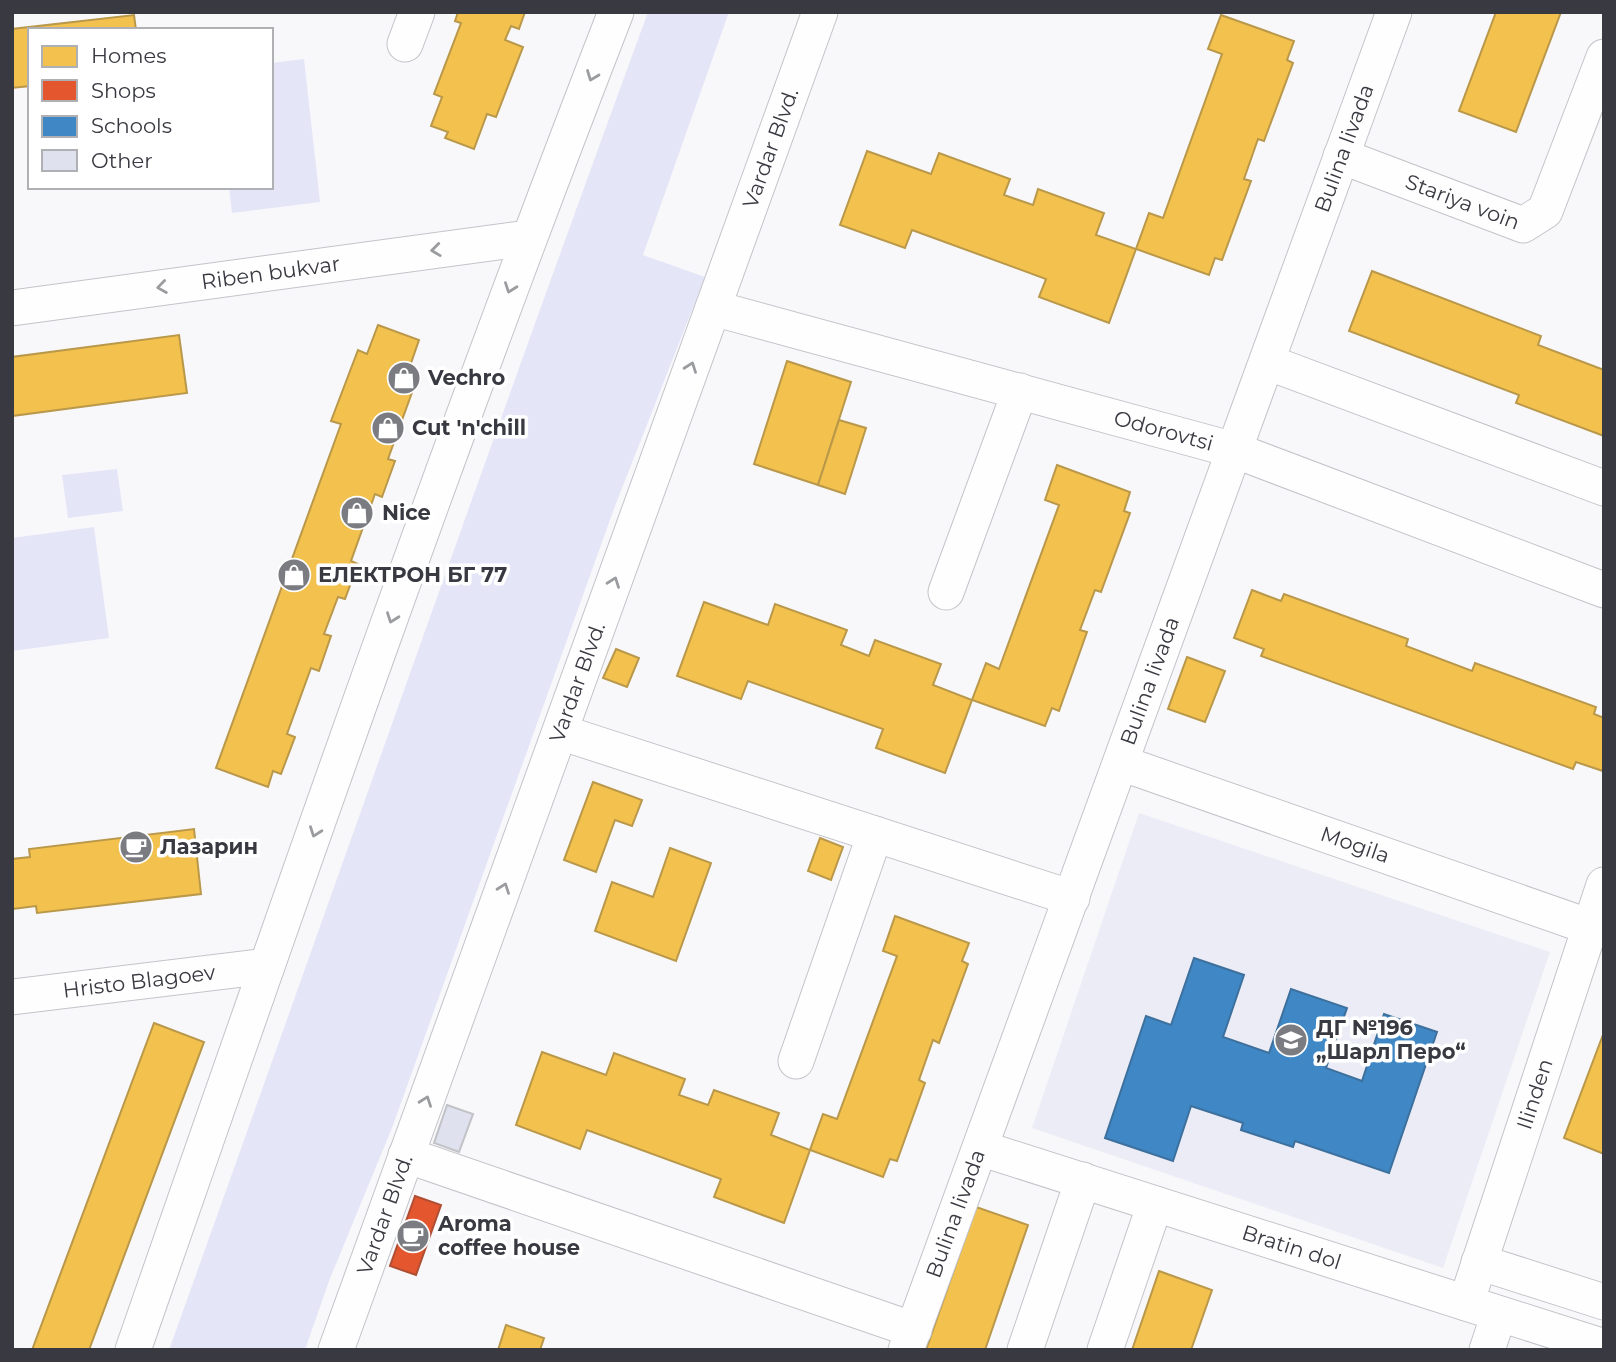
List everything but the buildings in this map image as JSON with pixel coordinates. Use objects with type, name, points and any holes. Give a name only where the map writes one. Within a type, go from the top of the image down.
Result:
[{"type":"street","points":[[133,1350],[267,966],[528,238],[616,12]]},
{"type":"street","name":"Vardar Blvd.","points":[[336,1350],[820,12]]},
{"type":"street","name":"Bulina livada","points":[[910,1340],[1394,12]]},
{"type":"street","name":"Stariya voin","points":[[1341,156],[1523,225],[1545,211],[1604,57]]},
{"type":"street","name":"Riben bukvar","points":[[12,308],[528,238]]},
{"type":"street","name":"Odorovtsi","points":[[713,308],[1234,450],[1604,590]]},
{"type":"street","points":[[1267,362],[1604,488]]},
{"type":"street","points":[[946,592],[1020,391]]},
{"type":"street","points":[[560,732],[1072,898]]},
{"type":"street","name":"Mogila","points":[[1121,763],[1590,927]]},
{"type":"street","points":[[796,1061],[875,834]]},
{"type":"street","name":"Ilinden","points":[[1466,1303],[1604,885]]},
{"type":"street","name":"Hristo Blagoev","points":[[12,998],[267,966]]},
{"type":"street","name":"Bratin dol","points":[[980,1148],[1466,1303],[1567,1343],[1604,1347]]},
{"type":"street","points":[[406,1154],[910,1340]]},
{"type":"street","points":[[1025,1350],[1083,1180]]},
{"type":"street","points":[[1105,1350],[1156,1204]]},
{"type":"street","points":[[1479,1262],[1604,1302]]},
{"type":"street","points":[[1487,1350],[1499,1314]]},
{"type":"shaded area","points":[[648,12],[729,12],[643,255],[705,277],[615,506],[392,1128],[329,1281],[305,1350],[169,1350],[467,513]]},
{"type":"shaded area","points":[[304,59],[320,202],[232,213],[229,189],[273,189],[273,63]]},
{"type":"shaded area","points":[[117,469],[123,511],[68,518],[62,475]]},
{"type":"shaded area","points":[[94,527],[109,638],[12,651],[12,538]]},
{"type":"shaded area","name":"ДГ №196 „Шарл Перо“","points":[[1139,813],[1550,952],[1443,1268],[1032,1128]]},
{"type":"place","name":"Vechro","points":[[404,378]]},
{"type":"place","name":"Cut 'n'chill","points":[[388,428]]},
{"type":"place","name":"Nice","points":[[357,513]]},
{"type":"place","name":"ЕЛЕКТРОН БГ 77","points":[[294,575]]},
{"type":"place","name":"Лазарин","points":[[136,847]]},
{"type":"place","name":"ДГ №196 „Шарл Перо“","points":[[1291,1040]]},
{"type":"place","name":"Aroma coffee house","points":[[413,1236]]}]
